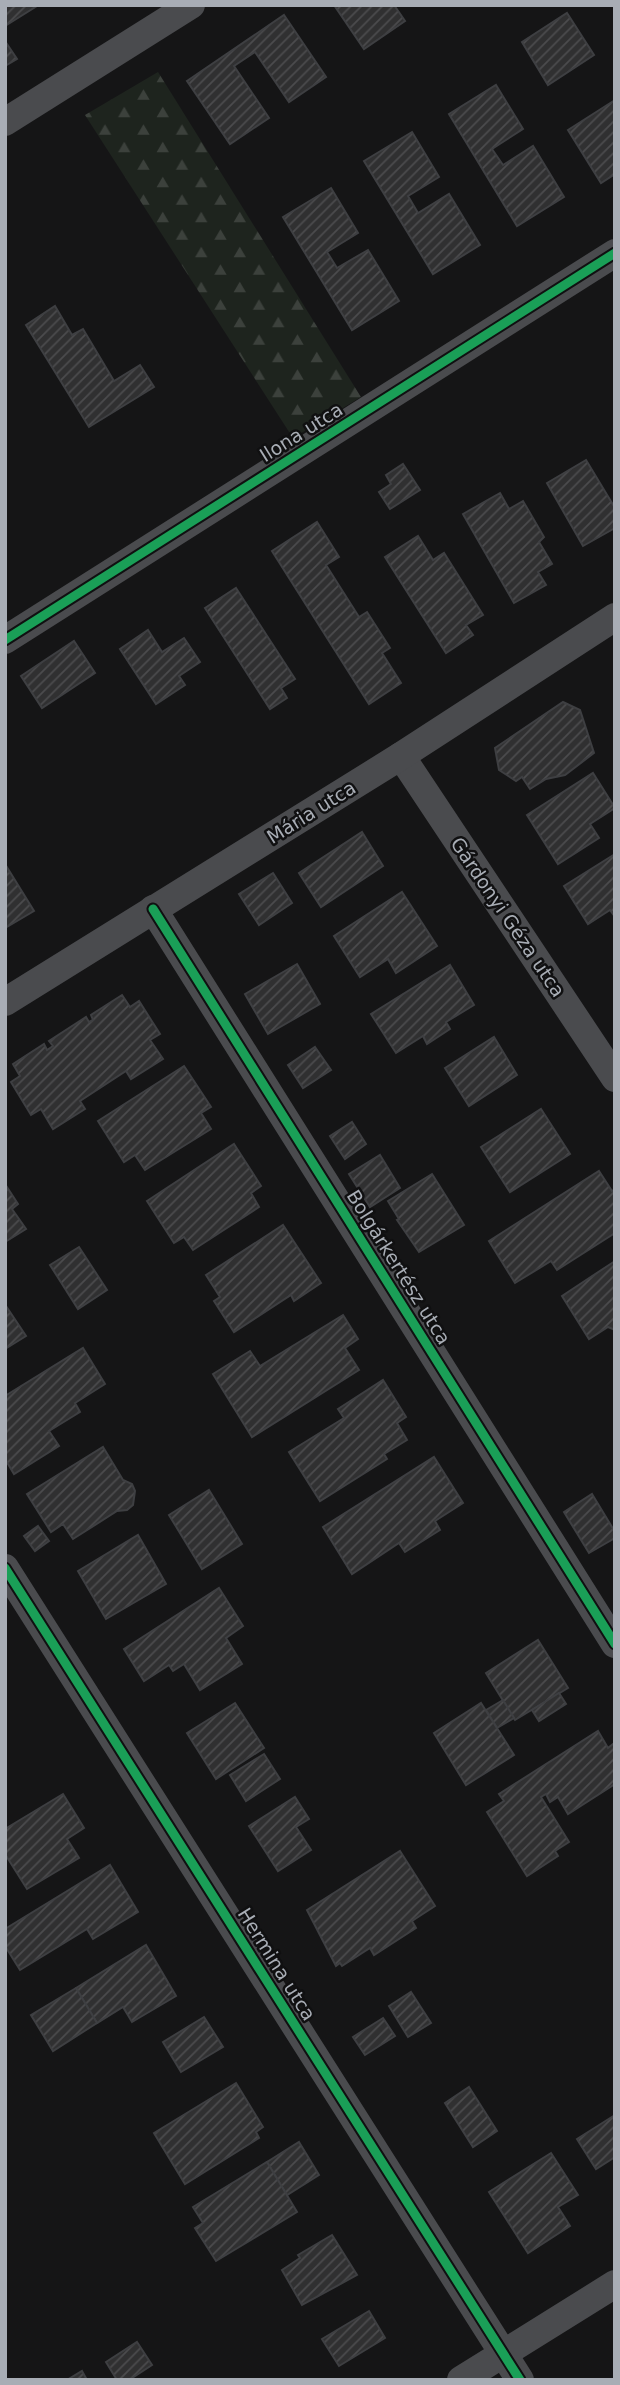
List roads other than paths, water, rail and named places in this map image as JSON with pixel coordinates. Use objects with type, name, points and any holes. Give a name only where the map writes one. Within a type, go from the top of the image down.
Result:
[{"type":"street","points":[[5,122],[191,5]]},
{"type":"street","name":"Ilona utca","points":[[5,640],[615,253]]},
{"type":"street","name":"Mária utca","points":[[5,1002],[401,756],[615,617]]},
{"type":"street","name":"Gárdonyi Géza utca","points":[[401,756],[615,1078]]},
{"type":"street","name":"Bolgárkertész utca","points":[[153,909],[615,1644]]},
{"type":"street","name":"Hermina utca","points":[[5,1568],[520,2380]]},
{"type":"street","points":[[461,2380],[615,2284]]}]
